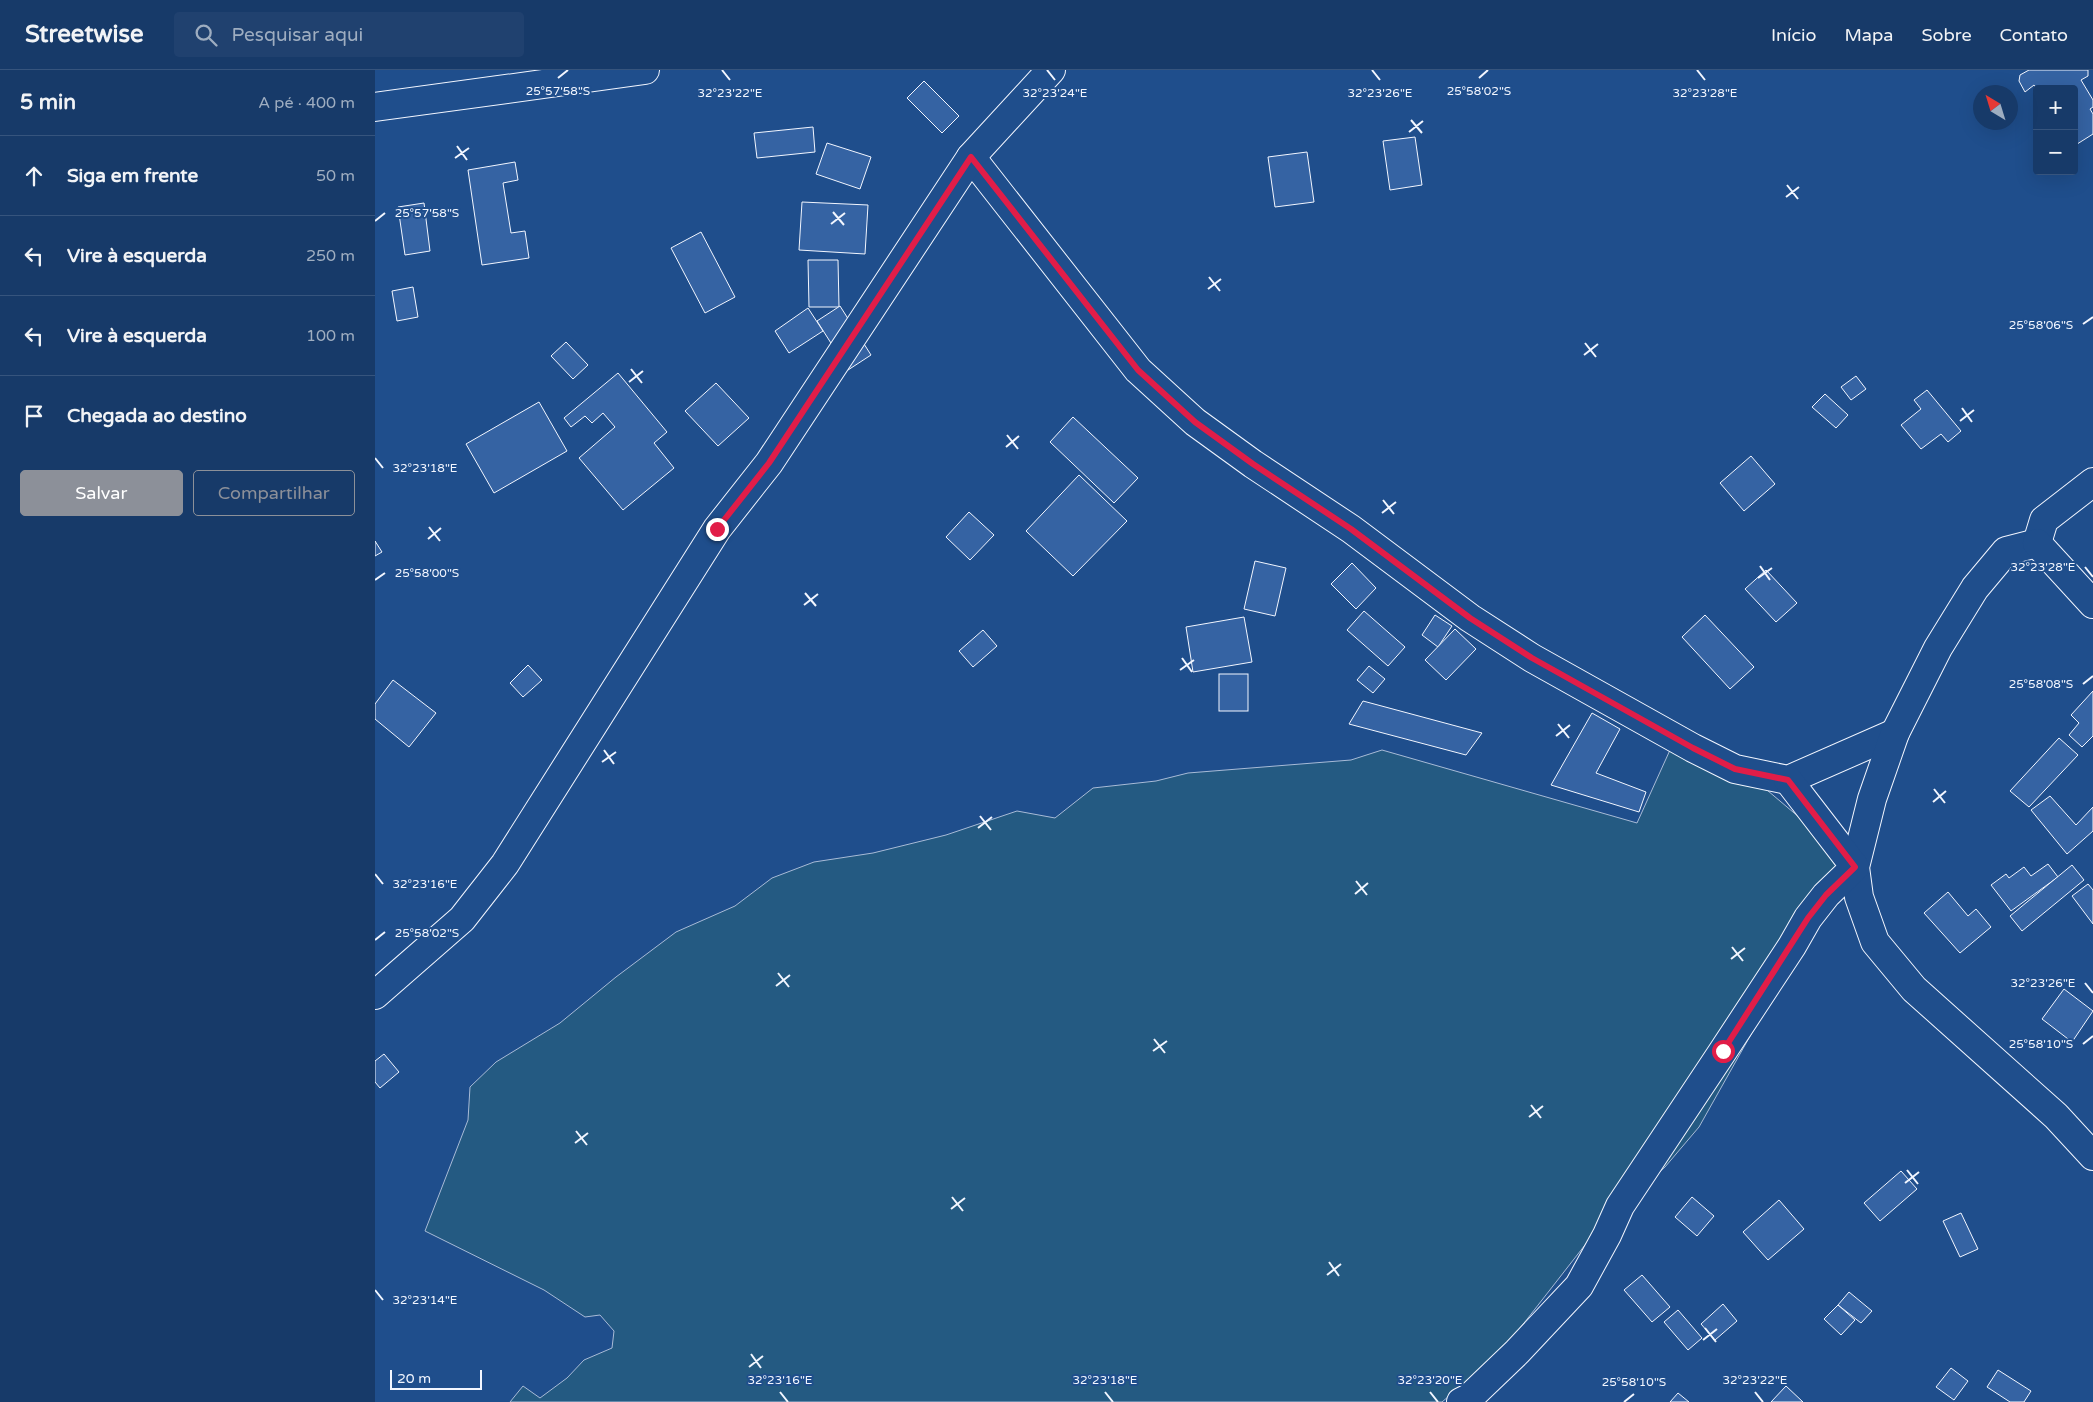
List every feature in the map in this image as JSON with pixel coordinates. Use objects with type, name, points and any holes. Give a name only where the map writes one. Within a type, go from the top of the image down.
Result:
[{"type":"street","points":[[375,107],[645,70]]},
{"type":"street","points":[[375,995],[462,919],[505,864],[717,529],[769,463],[971,157],[1051,70]]},
{"type":"street","points":[[971,157],[1138,370],[1195,422],[1253,464],[1351,529],[1470,618],[1532,658],[1693,748],[1735,769],[1788,780],[1895,733]]},
{"type":"street","points":[[2037,543],[2043,520],[2093,482]]},
{"type":"street","points":[[2037,543],[2093,604]]},
{"type":"street","points":[[2037,543],[2006,551],[1975,588],[1938,648],[1895,733],[1872,799],[1855,867],[1859,897],[1875,942],[1880,949],[1914,989],[2056,1116],[2093,1156]]},
{"type":"street","points":[[1788,780],[1855,867]]},
{"type":"street","points":[[1461,1402],[1469,1398],[1517,1352],[1579,1286],[1607,1235],[1620,1206],[1723,1051],[1808,918],[1826,895],[1855,867]]},
{"type":"shaded area","points":[[1382,750],[1637,823],[1670,750],[1761,785],[1832,845],[1842,865],[1763,1013],[1699,1127],[1665,1167],[1599,1227],[1503,1350],[1442,1402],[510,1402],[523,1386],[540,1398],[567,1378],[584,1360],[612,1348],[614,1331],[600,1315],[585,1317],[544,1290],[425,1231],[468,1120],[470,1087],[496,1062],[560,1023],[616,977],[676,932],[735,906],[772,878],[814,862],[873,853],[946,835],[1017,811],[1055,818],[1093,788],[1156,781],[1188,773],[1351,760]]},
{"type":"building","points":[[2029,70],[2088,70],[2088,76],[2081,80],[2093,100],[2093,107],[2090,109],[2093,114],[2093,134],[2078,143],[2078,85],[2033,85],[2025,92],[2019,81],[2020,75]]},
{"type":"building","points":[[924,81],[959,116],[942,133],[907,98]]},
{"type":"building","points":[[813,127],[815,152],[757,158],[754,133]]},
{"type":"building","points":[[1415,137],[1422,185],[1390,190],[1383,141]]},
{"type":"building","points":[[827,143],[871,157],[860,189],[816,174]]},
{"type":"building","points":[[1307,152],[1314,202],[1275,207],[1268,157]]},
{"type":"building","points":[[515,162],[518,180],[503,183],[511,233],[525,231],[529,258],[482,265],[468,170]]},
{"type":"building","points":[[802,202],[868,205],[865,254],[799,250]]},
{"type":"building","points":[[424,203],[430,251],[405,255],[398,207]]},
{"type":"building","points":[[701,232],[735,297],[705,313],[671,248]]},
{"type":"building","points":[[808,260],[838,260],[839,307],[809,307]]},
{"type":"building","points":[[413,287],[418,317],[397,321],[392,291]]},
{"type":"building","points":[[840,306],[871,355],[848,370],[817,321]]},
{"type":"building","points":[[808,308],[823,331],[789,353],[775,331]]},
{"type":"building","points":[[566,342],[588,365],[573,379],[551,356]]},
{"type":"building","points":[[618,373],[667,432],[654,443],[674,468],[623,510],[579,458],[615,427],[603,413],[592,423],[585,416],[571,427],[564,418]]},
{"type":"building","points":[[1856,376],[1866,389],[1851,400],[1841,387]]},
{"type":"building","points":[[716,383],[749,418],[718,446],[685,411]]},
{"type":"building","points":[[1927,390],[1961,431],[1948,442],[1941,434],[1921,449],[1901,425],[1921,409],[1914,400]]},
{"type":"building","points":[[1825,394],[1848,415],[1836,428],[1812,407]]},
{"type":"building","points":[[539,402],[567,451],[494,493],[466,444]]},
{"type":"building","points":[[1073,417],[1138,478],[1114,503],[1050,442]]},
{"type":"building","points":[[1751,456],[1775,484],[1744,511],[1720,483]]},
{"type":"building","points":[[1079,475],[1127,521],[1073,576],[1026,531]]},
{"type":"building","points":[[969,512],[994,535],[970,560],[946,537]]},
{"type":"building","points":[[375,541],[382,552],[375,556]]},
{"type":"building","points":[[1255,561],[1286,568],[1275,616],[1244,609]]},
{"type":"building","points":[[1352,563],[1376,588],[1356,609],[1331,584]]},
{"type":"building","points":[[1766,570],[1797,603],[1776,622],[1745,589]]},
{"type":"building","points":[[1364,611],[1405,647],[1388,666],[1347,630]]},
{"type":"building","points":[[1435,615],[1452,626],[1438,647],[1422,635]]},
{"type":"building","points":[[1705,615],[1754,667],[1730,689],[1682,637]]},
{"type":"building","points":[[1244,617],[1252,662],[1193,672],[1186,627]]},
{"type":"building","points":[[1455,629],[1476,649],[1446,680],[1425,660]]},
{"type":"building","points":[[983,630],[997,646],[973,667],[959,651]]},
{"type":"building","points":[[528,665],[542,680],[523,697],[510,683]]},
{"type":"building","points":[[1369,666],[1385,679],[1373,693],[1357,680]]},
{"type":"building","points":[[1219,674],[1248,674],[1248,711],[1219,711]]},
{"type":"building","points":[[393,680],[436,713],[409,747],[375,719],[375,704]]},
{"type":"building","points":[[2093,691],[2093,736],[2082,747],[2069,735],[2079,723],[2071,715]]},
{"type":"building","points":[[1363,701],[1482,733],[1466,755],[1349,724]]},
{"type":"building","points":[[1592,713],[1620,729],[1596,773],[1646,792],[1639,812],[1551,785]]},
{"type":"building","points":[[2059,738],[2078,755],[2029,807],[2010,791]]},
{"type":"building","points":[[2050,796],[2076,825],[2093,807],[2093,831],[2067,854],[2031,810]]},
{"type":"building","points":[[2048,864],[2058,877],[2011,911],[1991,885],[2006,874],[2009,878],[2024,867],[2031,876]]},
{"type":"building","points":[[2072,865],[2084,880],[2022,931],[2010,916]]},
{"type":"building","points":[[2088,884],[2093,890],[2093,924],[2072,896]]},
{"type":"building","points":[[1948,892],[1968,916],[1976,909],[1991,927],[1960,953],[1924,913]]},
{"type":"building","points":[[2064,989],[2093,1011],[2072,1042],[2042,1019]]},
{"type":"building","points":[[384,1054],[399,1072],[380,1088],[375,1082],[375,1061]]},
{"type":"building","points":[[1901,1171],[1917,1189],[1880,1221],[1864,1203]]},
{"type":"building","points":[[1692,1197],[1714,1216],[1697,1236],[1675,1217]]},
{"type":"building","points":[[1779,1200],[1804,1229],[1768,1260],[1743,1232]]},
{"type":"building","points":[[1961,1213],[1978,1249],[1960,1257],[1943,1221]]},
{"type":"building","points":[[1642,1275],[1670,1307],[1652,1322],[1624,1290]]},
{"type":"building","points":[[1849,1292],[1872,1311],[1861,1323],[1838,1305]]},
{"type":"building","points":[[1723,1304],[1737,1321],[1715,1340],[1701,1324]]},
{"type":"building","points":[[1838,1305],[1855,1320],[1841,1335],[1824,1319]]},
{"type":"building","points":[[1678,1310],[1702,1338],[1688,1350],[1664,1322]]},
{"type":"building","points":[[1951,1368],[1968,1381],[1954,1400],[1936,1387]]},
{"type":"building","points":[[1998,1370],[2031,1391],[2024,1402],[2010,1402],[1987,1387]]},
{"type":"building","points":[[1786,1386],[1803,1402],[1771,1402]]},
{"type":"building","points":[[1678,1393],[1689,1402],[1670,1402]]},
{"type":"route","points":[[717,529],[769,463],[971,157],[1138,370],[1195,422],[1253,464],[1351,529],[1470,618],[1532,658],[1693,748],[1735,769],[1788,780],[1855,867],[1826,895],[1808,918],[1792,946],[1723,1051]]}]
